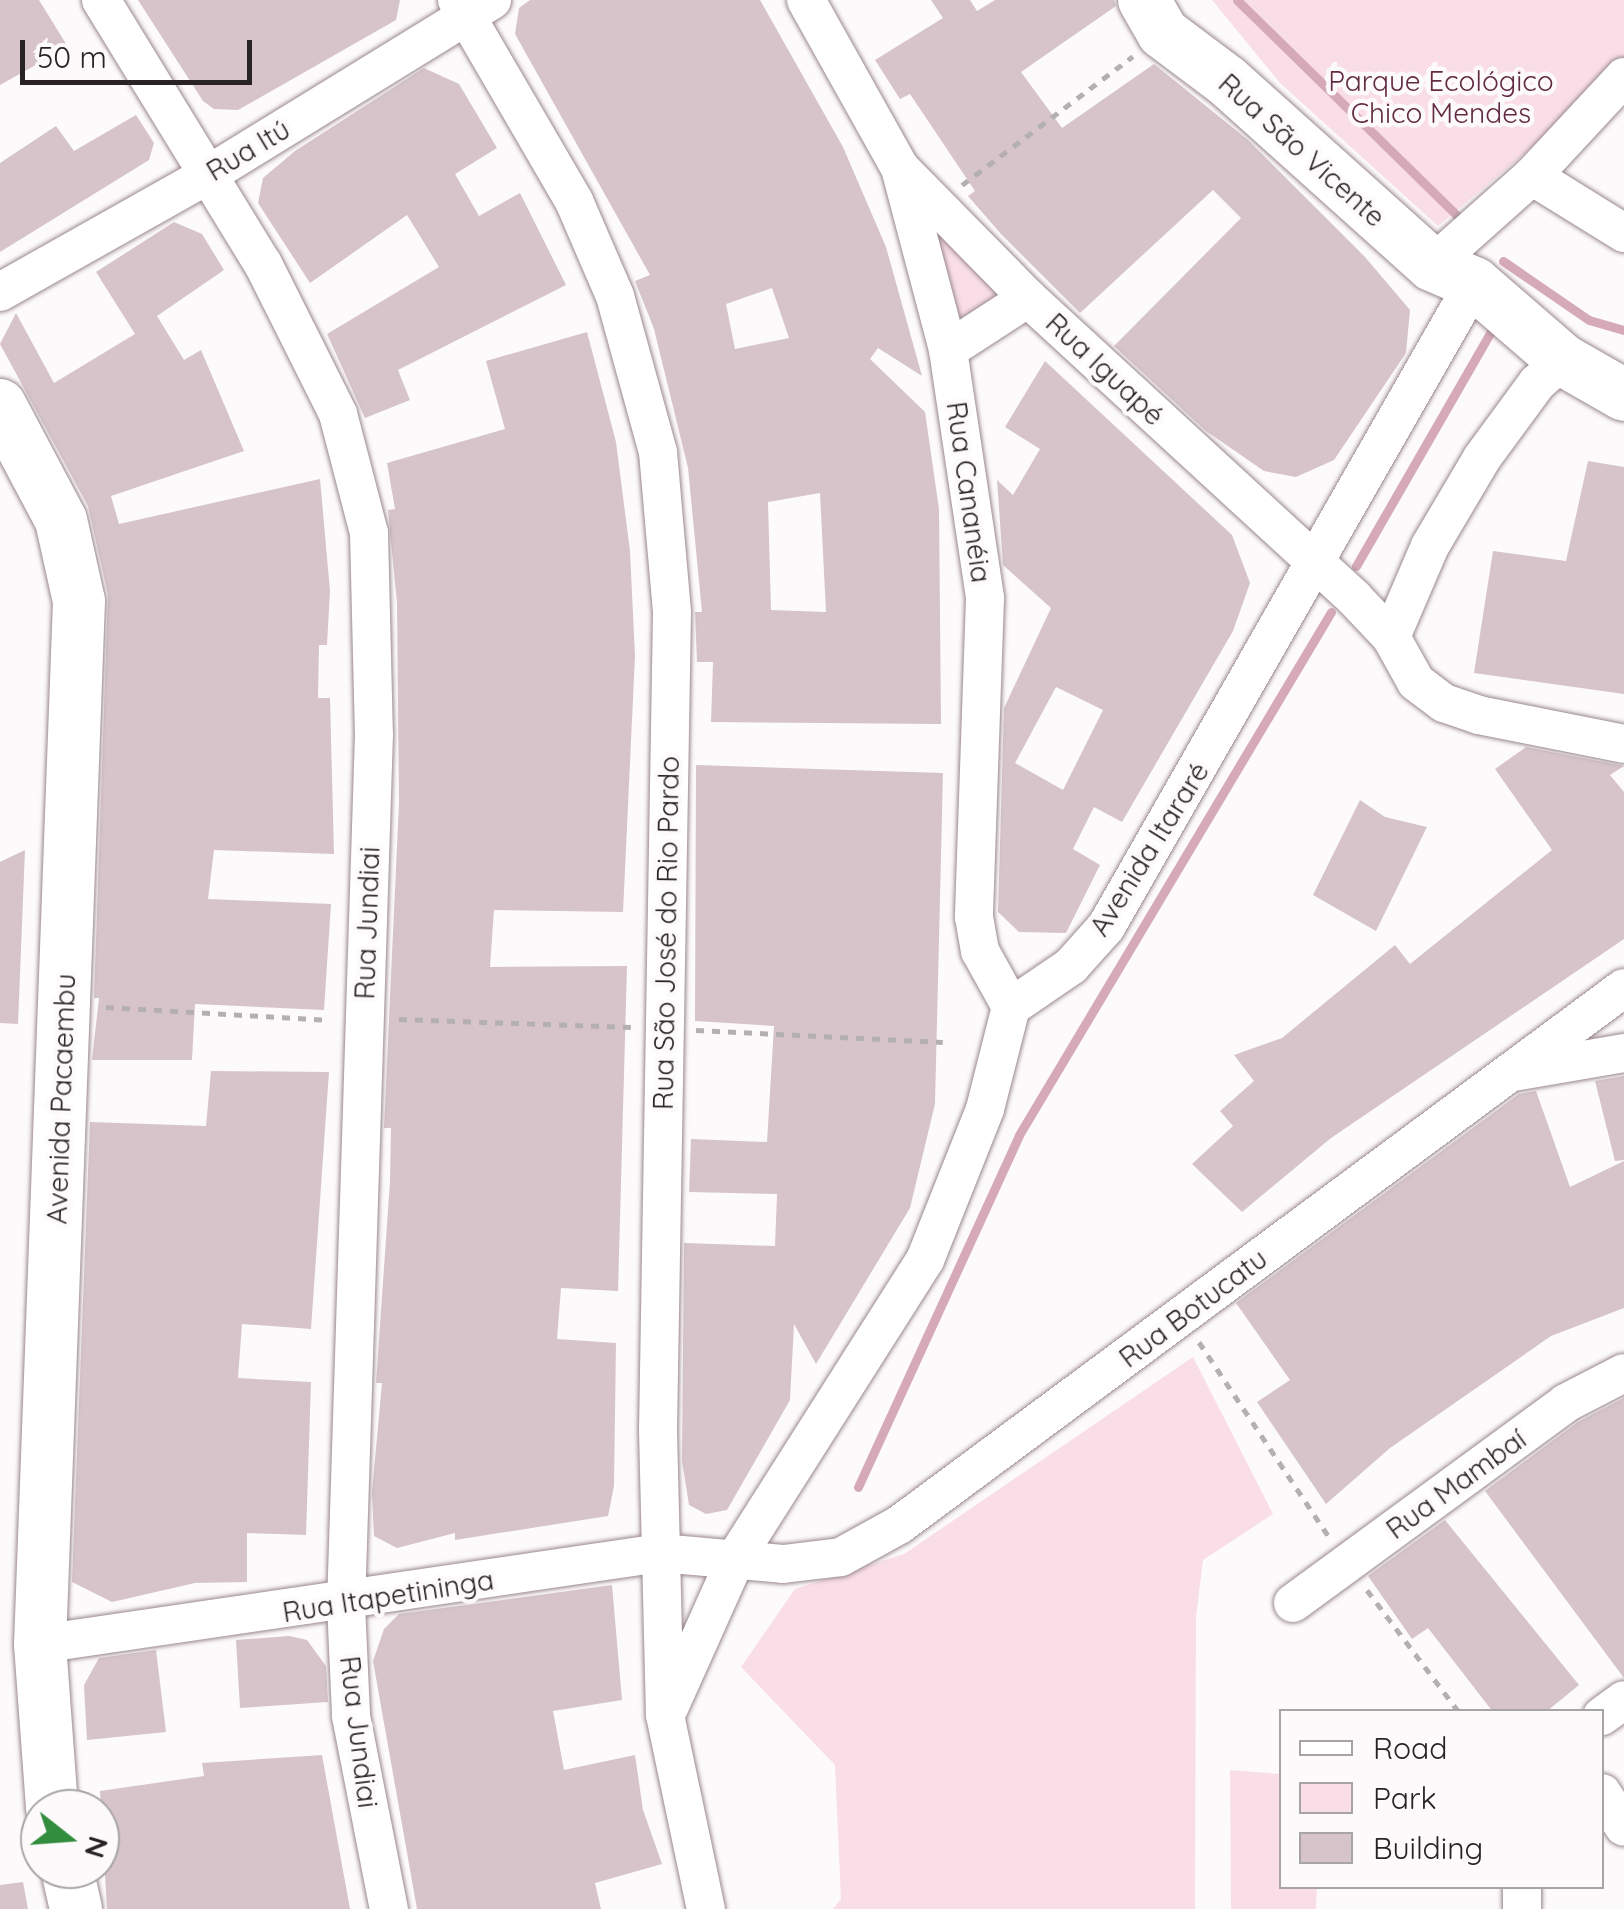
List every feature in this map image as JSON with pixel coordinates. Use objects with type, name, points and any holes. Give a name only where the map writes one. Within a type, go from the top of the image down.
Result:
[{"type":"main road","name":"Rua São Vicente","points":[[1154,16],[1453,274],[1563,360],[1624,395]]},
{"type":"main road","name":"Avenida Pacaembu","points":[[0,405],[61,520],[79,600],[40,1644],[51,1789]]},
{"type":"street","name":"Rua Jundiai","points":[[101,0],[211,173],[338,414],[368,532],[374,734],[346,1604],[351,1716],[389,1909]]},
{"type":"street","name":"Rua Cananéia","points":[[806,0],[900,168],[948,350],[985,598],[976,935],[1010,1007]]},
{"type":"street","name":"Rua Itú","points":[[0,292],[211,173],[472,5]]},
{"type":"street","name":"Rua São José do Rio Pardo","points":[[472,5],[581,217],[615,296],[658,452],[672,612],[660,1553],[666,1715],[706,1909]]},
{"type":"street","name":"Avenida Itararé","points":[[1010,1007],[1072,966],[1106,926],[1314,565],[1453,274],[1532,176],[1624,77]]},
{"type":"street","name":"Rua Iguapé","points":[[900,168],[1028,298],[1390,637],[1416,682],[1444,703],[1624,744]]},
{"type":"street","points":[[1532,176],[1624,233]]},
{"type":"street","points":[[948,350],[1028,298]]},
{"type":"street","points":[[1390,637],[1430,546],[1482,458],[1537,383],[1563,360]]},
{"type":"street","name":"Rua Botucatu","points":[[737,1556],[783,1564],[842,1557],[900,1525],[1624,988]]},
{"type":"street","points":[[666,1715],[737,1556],[925,1260],[985,1108],[1010,1007]]},
{"type":"street","points":[[1510,1073],[1624,1054]]},
{"type":"street","name":"Rua Mambaí","points":[[1293,1603],[1566,1403],[1624,1373]]},
{"type":"street","name":"Rua Itapetininga","points":[[40,1644],[346,1604],[660,1553],[737,1556]]},
{"type":"street","points":[[1604,1796],[1624,1828]]},
{"type":"path","points":[[936,205],[1154,16]]},
{"type":"path","points":[[89,1006],[333,1020]]},
{"type":"path","points":[[385,1019],[631,1027]]},
{"type":"path","points":[[693,1030],[943,1042]]},
{"type":"path","points":[[1181,1316],[1347,1563],[1457,1709]]},
{"type":"green space","name":"Parque Ecológico Chico Mendes","points":[[1212,0],[1624,0],[1624,60],[1612,80],[1438,226],[1280,83]]},
{"type":"green space","points":[[934,229],[1001,293],[958,320]]},
{"type":"green space","points":[[1193,1357],[1273,1514],[1203,1560],[1196,1617],[1195,1909],[833,1909],[841,1899],[835,1765],[741,1667],[795,1589],[904,1554]]},
{"type":"green space","points":[[1230,1770],[1279,1774],[1279,1889],[1317,1889],[1316,1909],[1231,1909]]},
{"type":"building","points":[[0,0],[39,0],[68,47],[0,85]]},
{"type":"building","points":[[138,0],[400,0],[396,20],[238,110],[214,109],[203,101]]},
{"type":"building","points":[[530,0],[760,0],[843,147],[886,247],[922,376],[878,348],[870,359],[925,412],[939,509],[941,724],[711,722],[713,662],[697,662],[695,612],[702,612],[688,468],[654,329],[635,281],[650,275],[515,34],[519,8]],"holes":[[[772,288],[789,338],[735,349],[726,304]],[[820,493],[826,612],[771,610],[768,502]]]},
{"type":"building","points":[[931,0],[970,0],[977,11],[995,0],[1114,0],[1116,6],[1021,72],[1062,128],[1154,64],[1248,140],[1365,257],[1410,310],[1406,353],[1334,460],[1296,477],[1264,471],[1206,431],[1114,346],[1241,218],[1213,190],[1080,313],[1001,234],[968,196],[975,191],[910,94],[900,99],[875,60],[943,18]]},
{"type":"building","points":[[424,68],[459,84],[497,148],[455,174],[479,216],[520,193],[566,285],[398,370],[410,400],[365,418],[327,334],[439,267],[407,215],[310,283],[258,203],[263,178],[295,151]]},
{"type":"building","points":[[136,115],[154,143],[149,160],[0,252],[0,163],[56,126],[74,151]]},
{"type":"building","points":[[174,222],[202,234],[224,270],[157,316],[184,360],[201,350],[244,451],[111,496],[119,524],[320,479],[330,591],[327,645],[319,645],[318,698],[330,698],[334,854],[214,850],[208,899],[331,904],[324,1010],[195,1004],[192,1060],[92,1060],[99,998],[94,998],[108,595],[88,506],[0,344],[16,313],[54,383],[135,334],[96,272]]},
{"type":"building","points":[[587,332],[616,442],[630,551],[635,656],[623,912],[494,910],[490,967],[627,966],[618,1291],[561,1288],[557,1339],[616,1343],[614,1486],[608,1516],[455,1540],[455,1533],[397,1548],[374,1536],[372,1492],[382,1383],[376,1383],[390,1181],[391,1128],[384,1128],[399,803],[397,603],[388,510],[395,509],[387,463],[505,429],[486,361]]},
{"type":"building","points":[[1045,361],[1232,535],[1250,583],[1233,631],[1122,822],[1094,807],[1073,849],[1100,865],[1066,933],[1019,932],[998,912],[1004,708],[1051,608],[1003,565],[997,480],[1013,495],[1040,449],[1005,427]],"holes":[[[1056,687],[1103,710],[1063,790],[1015,763]]]},
{"type":"building","points":[[1588,461],[1624,467],[1624,694],[1474,673],[1493,551],[1566,561]]},
{"type":"building","points":[[1526,747],[1624,766],[1610,775],[1624,792],[1624,939],[1331,1138],[1242,1212],[1192,1164],[1233,1126],[1220,1111],[1254,1081],[1234,1055],[1282,1038],[1395,945],[1410,964],[1552,850],[1495,769]]},
{"type":"building","points":[[696,765],[943,773],[935,1104],[910,1208],[816,1364],[794,1324],[790,1400],[727,1510],[706,1514],[689,1505],[682,1461],[684,1243],[775,1246],[777,1194],[689,1192],[691,1139],[767,1142],[774,1026],[695,1021]]},
{"type":"building","points":[[1360,800],[1385,817],[1427,827],[1376,931],[1313,895]]},
{"type":"building","points":[[25,850],[18,1024],[0,1023],[0,862]]},
{"type":"building","points":[[211,1071],[329,1072],[311,1329],[242,1324],[238,1378],[311,1382],[306,1535],[247,1533],[247,1582],[195,1583],[112,1602],[72,1582],[90,1122],[206,1126]]},
{"type":"building","points":[[1624,1076],[1624,1160],[1615,1161],[1595,1081]]},
{"type":"building","points":[[1536,1091],[1570,1187],[1624,1161],[1624,1308],[1551,1336],[1390,1448],[1326,1504],[1257,1402],[1290,1380],[1236,1303],[1519,1094]]},
{"type":"building","points":[[1624,1398],[1624,1678],[1485,1491],[1578,1422]]},
{"type":"building","points":[[1445,1520],[1579,1685],[1550,1709],[1491,1709],[1428,1628],[1412,1639],[1368,1576]]},
{"type":"building","points":[[612,1585],[622,1700],[553,1711],[564,1770],[635,1755],[643,1810],[662,1864],[595,1883],[601,1909],[417,1909],[373,1661],[384,1629],[399,1614]]},
{"type":"building","points":[[289,1636],[307,1640],[326,1666],[328,1702],[240,1708],[236,1640]]},
{"type":"building","points":[[156,1650],[166,1732],[87,1740],[84,1685],[99,1658]]},
{"type":"building","points":[[322,1755],[350,1909],[107,1909],[106,1889],[120,1889],[120,1789],[114,1789],[204,1776],[202,1763]]},
{"type":"building","points":[[20,1882],[28,1909],[0,1909],[0,1885]]},
{"type":"waterway","points":[[1237,0],[1465,223]]},
{"type":"waterway","points":[[1503,261],[1589,320],[1624,330]]},
{"type":"waterway","points":[[1356,566],[1495,324]]},
{"type":"waterway","points":[[858,1487],[1019,1135],[1331,612]]}]
